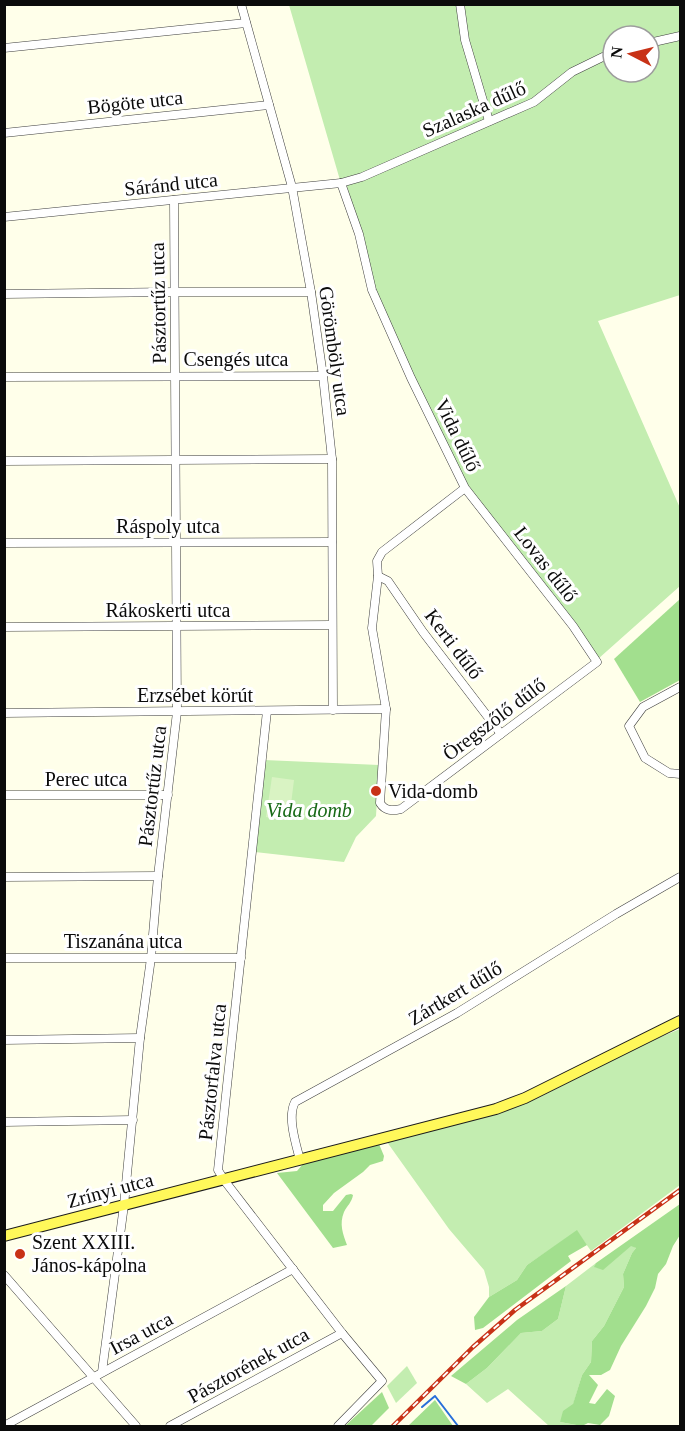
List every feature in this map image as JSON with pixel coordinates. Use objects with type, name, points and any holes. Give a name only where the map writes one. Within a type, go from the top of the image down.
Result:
[{"type":"main road","name":"Zrínyi utca","points":[[4,1236],[511,1104],[681,1021]]},
{"type":"street","name":"Görömböly utca","points":[[241,4],[292,187],[323,376],[332,459],[333,710]]},
{"type":"street","points":[[460,4],[465,40],[489,121]]},
{"type":"street","points":[[4,48],[246,23]]},
{"type":"street","points":[[661,40],[681,36]]},
{"type":"street","name":"Szalaska dűlő","points":[[342,183],[362,177],[534,102],[572,72],[601,58]]},
{"type":"street","name":"Bögöte utca","points":[[4,133],[269,105]]},
{"type":"street","name":"Sáránd utca","points":[[4,218],[342,183]]},
{"type":"street","name":"Vida dűlő","points":[[342,183],[359,234],[372,290],[411,378],[465,488],[382,552],[377,561],[378,576],[372,628],[386,709],[380,803]]},
{"type":"street","name":"Pásztortűz utca","points":[[102,1372],[124,1205],[140,1038],[177,712],[174,200]]},
{"type":"street","points":[[4,294],[311,292]]},
{"type":"street","name":"Csengés utca","points":[[4,377],[323,376]]},
{"type":"street","points":[[4,461],[332,459]]},
{"type":"street","name":"Lovas dűlő","points":[[465,488],[573,626],[597,662]]},
{"type":"street","name":"Ráspoly utca","points":[[4,543],[332,542]]},
{"type":"street","name":"Kerti dűlő","points":[[378,576],[388,581],[423,632],[501,734]]},
{"type":"street","name":"Rákoskerti utca","points":[[4,627],[332,625]]},
{"type":"street","name":"Öregszőlő dűlő","points":[[380,803],[388,810],[401,809],[597,662]]},
{"type":"street","points":[[681,687],[643,707],[629,726],[645,758],[669,773],[681,774]]},
{"type":"street","name":"Erzsébet körút","points":[[4,713],[386,709]]},
{"type":"street","name":"Pásztorfalva utca","points":[[267,711],[218,1170],[342,1333],[382,1381],[338,1426]]},
{"type":"street","name":"Perec utca","points":[[4,795],[168,795]]},
{"type":"street","points":[[4,877],[158,876]]},
{"type":"street","name":"Zártkert dűlő","points":[[300,1160],[291,1109],[295,1102],[458,1013],[616,914],[681,877]]},
{"type":"street","name":"Tiszanána utca","points":[[4,958],[241,958]]},
{"type":"street","points":[[4,1040],[140,1038]]},
{"type":"street","points":[[4,1122],[133,1120]]},
{"type":"street","name":"Irsa utca","points":[[4,1426],[293,1269]]},
{"type":"street","points":[[4,1275],[136,1426]]},
{"type":"street","name":"Pásztorének utca","points":[[170,1426],[342,1333]]},
{"type":"green space","points":[[289,5],[680,5],[680,295],[598,321],[680,508],[680,586],[598,659],[471,491],[411,378],[375,287],[347,186],[342,187]]},
{"type":"green space","points":[[680,599],[680,680],[640,702],[614,659]]},
{"type":"green space","name":"Vida domb","points":[[264,760],[379,765],[376,816],[356,837],[344,862],[255,852]]},
{"type":"green space","points":[[272,777],[294,780],[289,820],[266,817]]},
{"type":"green space","points":[[680,1029],[680,1185],[591,1251],[577,1231],[527,1265],[517,1280],[489,1297],[489,1287],[484,1270],[449,1229],[387,1142],[498,1114],[540,1097],[641,1045]]},
{"type":"green space","points":[[379,1144],[384,1156],[383,1161],[370,1165],[334,1193],[323,1205],[323,1211],[333,1211],[346,1195],[353,1195],[342,1221],[347,1245],[333,1248],[277,1173],[297,1171],[303,1164]]},
{"type":"green space","points":[[680,1204],[680,1235],[666,1264],[658,1274],[655,1288],[646,1306],[621,1346],[610,1370],[601,1375],[589,1375],[598,1385],[589,1403],[595,1404],[607,1389],[615,1396],[609,1416],[600,1425],[588,1423],[582,1426],[560,1422],[563,1411],[573,1404],[582,1375],[591,1362],[592,1341],[604,1326],[624,1287],[623,1274],[636,1248],[631,1246],[603,1270],[594,1267],[596,1263]]},
{"type":"green space","points":[[577,1230],[587,1245],[568,1256],[571,1261],[483,1328],[475,1330],[474,1317],[489,1297],[517,1280],[527,1265]]},
{"type":"green space","points":[[631,1245],[636,1248],[623,1274],[624,1287],[604,1326],[592,1341],[591,1362],[582,1375],[573,1405],[560,1422],[582,1426],[549,1426],[508,1389],[487,1403],[466,1384],[487,1368],[521,1333],[542,1331],[558,1319],[566,1286],[596,1263],[595,1267],[603,1269]]},
{"type":"green space","points":[[566,1286],[558,1319],[542,1331],[521,1333],[487,1368],[466,1384],[451,1376],[517,1320]]},
{"type":"green space","points":[[407,1366],[417,1383],[396,1403],[387,1386]]},
{"type":"green space","points":[[382,1392],[389,1408],[371,1426],[345,1426]]},
{"type":"green space","points":[[435,1400],[453,1426],[408,1426]]},
{"type":"waterway","points":[[422,1407],[435,1396],[458,1426]]},
{"type":"railway","points":[[393,1426],[473,1347],[515,1310],[680,1190]]},
{"type":"place","name":"Vida-domb","points":[[376,791]]},
{"type":"place","name":"Szent XXIII. János-kápolna","points":[[20,1254]]}]
